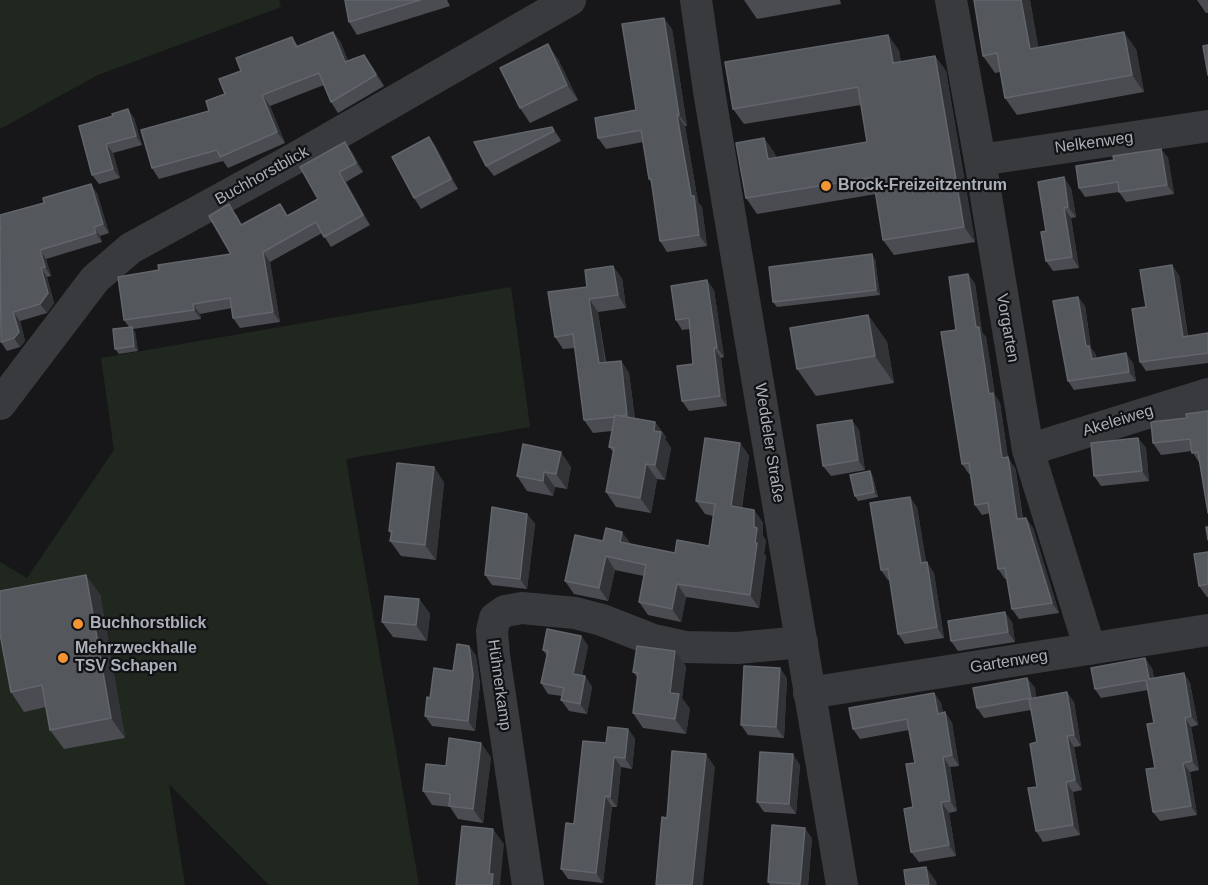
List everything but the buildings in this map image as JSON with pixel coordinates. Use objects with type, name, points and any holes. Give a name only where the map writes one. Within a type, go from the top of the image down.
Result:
[{"type":"street","name":"Buchhorstblick","points":[[0,404],[95,279],[131,248],[292,160],[570,0]]},
{"type":"street","name":"Weddeler Straße","points":[[696,0],[709,91],[842,885]]},
{"type":"street","name":"Vorgarten","points":[[951,0],[1028,450],[1090,649]]},
{"type":"street","name":"Nelkenweg","points":[[980,160],[1208,126]]},
{"type":"street","name":"Akeleiweg","points":[[1028,450],[1208,394]]},
{"type":"street","name":"Hühnerkamp","points":[[528,885],[494,655],[492,631],[495,618],[505,611],[522,608],[575,613],[603,620],[653,640],[685,646],[737,648],[802,642]]},
{"type":"street","name":"Gartenweg","points":[[809,693],[1208,630]]},
{"type":"shaded area","points":[[0,0],[279,0],[281,7],[98,75],[0,129]]},
{"type":"shaded area","points":[[511,287],[530,427],[346,459],[419,885],[269,885],[169,784],[185,885],[0,885],[0,562],[27,578],[114,450],[101,358]]},
{"type":"place","name":"Brock-Freizeitzentrum","points":[[826,186]]},
{"type":"place","name":"Buchhorstblick","points":[[78,624]]},
{"type":"place","name":"Mehrzweckhalle TSV Schapen","points":[[63,658]]}]
